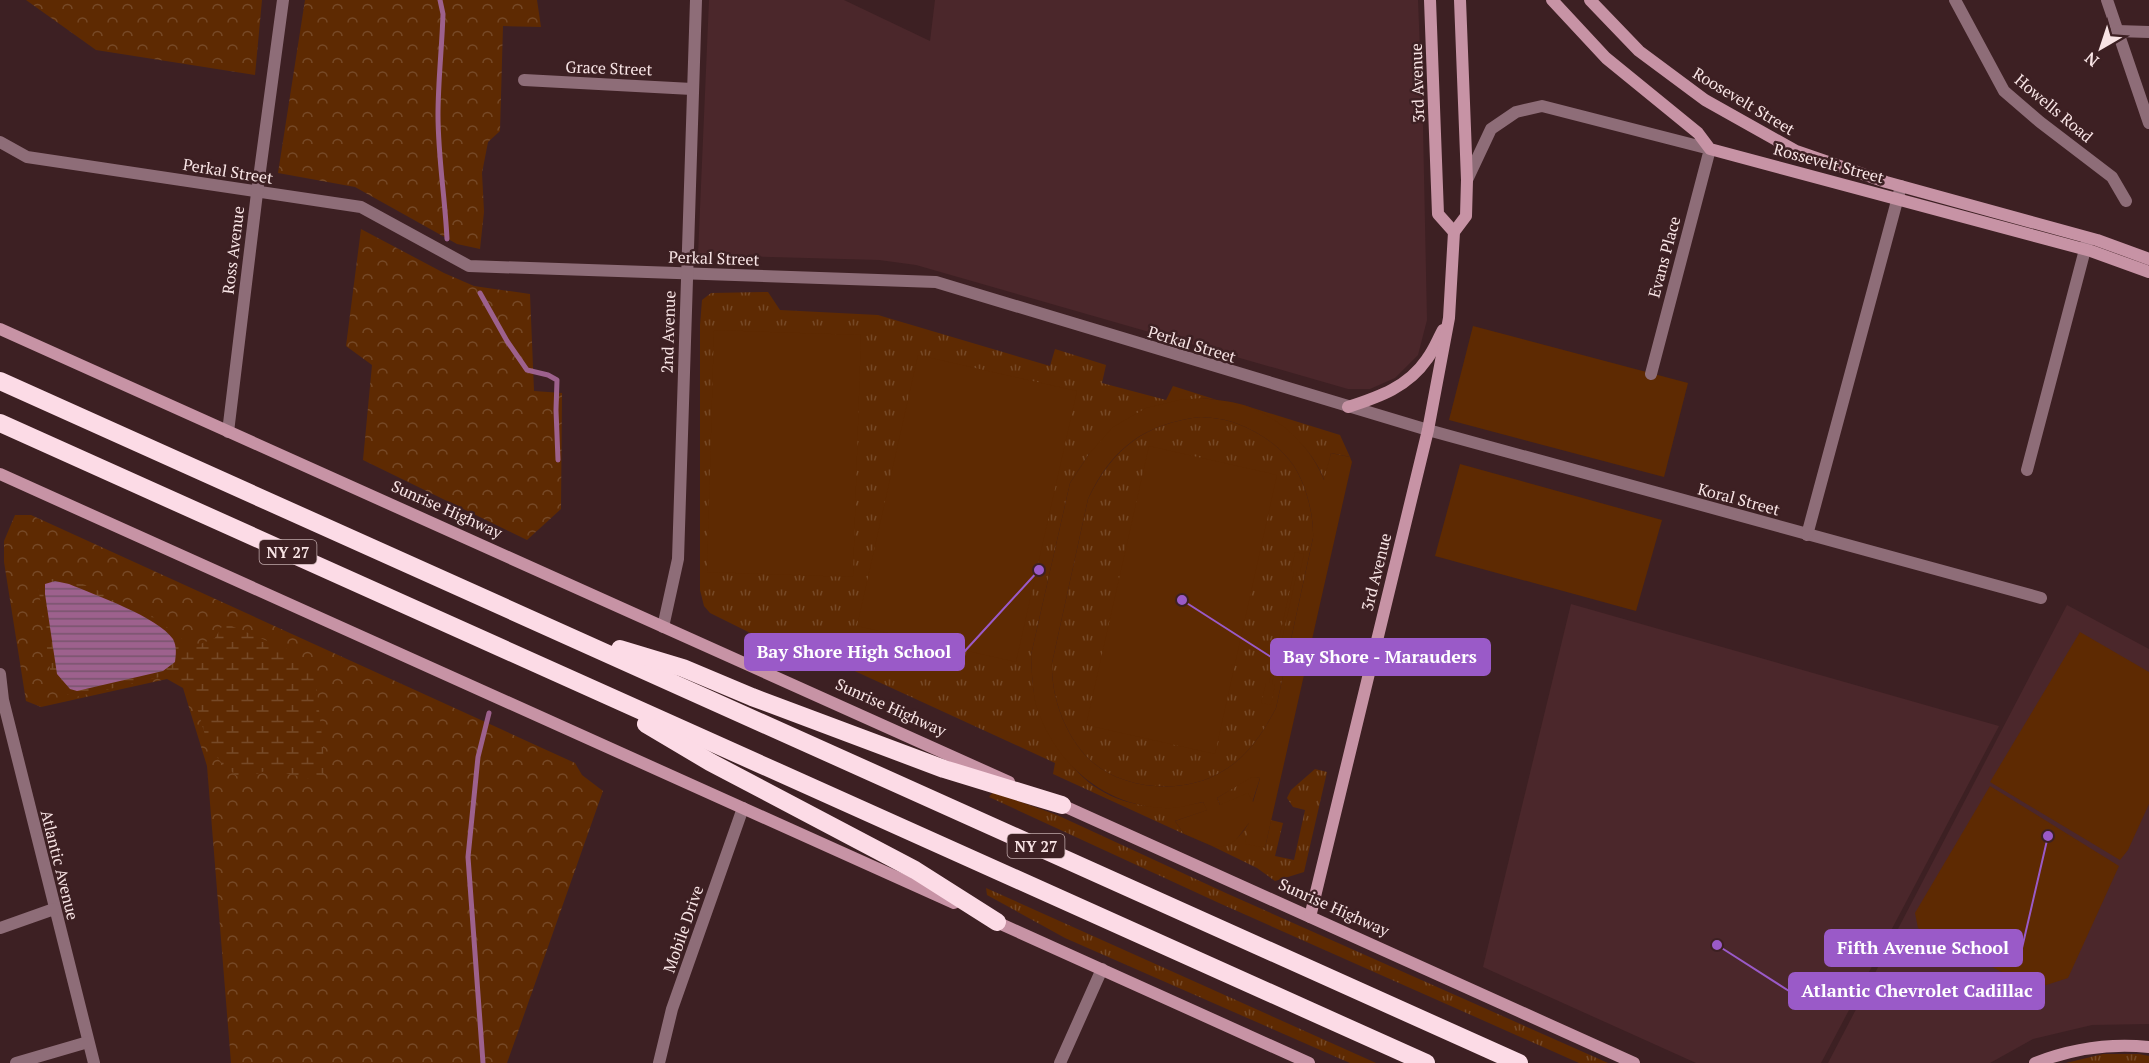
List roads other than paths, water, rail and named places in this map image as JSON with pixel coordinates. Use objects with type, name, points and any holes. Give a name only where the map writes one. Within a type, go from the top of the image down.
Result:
[{"type":"highway","name":"NY 27","points":[[0,381],[1519,1063]]},
{"type":"highway","name":"NY 27","points":[[0,423],[1426,1063]]},
{"type":"highway","points":[[552,629],[683,668],[752,697],[944,769],[1062,805]]},
{"type":"highway","points":[[575,681],[710,762],[915,870],[997,922]]},
{"type":"main road","name":"3rd Avenue","points":[[1430,0],[1438,214],[1454,232]]},
{"type":"main road","name":"3rd Avenue","points":[[1310,917],[1428,430],[1449,318],[1454,232],[1466,216],[1467,180],[1460,0]]},
{"type":"main road","points":[[1552,0],[1606,57],[1698,133],[1710,149]]},
{"type":"main road","name":"Roosevelt Street","points":[[1590,0],[1639,51],[1705,100],[1796,151],[1899,192],[2149,259]]},
{"type":"main road","name":"Rossevelt Street","points":[[1710,149],[1899,192]]},
{"type":"main road","points":[[2086,243],[2149,272]]},
{"type":"main road","points":[[1348,407],[1391,392],[1410,378],[1427,359],[1449,318]]},
{"type":"main road","name":"Sunrise Highway","points":[[0,329],[1634,1063]]},
{"type":"main road","points":[[0,474],[1102,969],[1285,1058],[1309,1063]]},
{"type":"main road","points":[[2035,1063],[2062,1054],[2096,1047],[2149,1047]]},
{"type":"street","name":"Ross Avenue","points":[[228,432],[283,0]]},
{"type":"street","name":"2nd Avenue","points":[[663,627],[678,559],[696,0]]},
{"type":"street","name":"Howells Road","points":[[1955,0],[2004,91],[2040,122],[2112,177],[2126,201]]},
{"type":"street","points":[[2107,0],[2149,123]]},
{"type":"street","points":[[2117,31],[2149,32]]},
{"type":"street","name":"Grace Street","points":[[524,81],[692,89]]},
{"type":"street","points":[[1467,180],[1491,129],[1516,112],[1542,105],[1710,149]]},
{"type":"street","name":"Perkal Street","points":[[0,142],[27,157],[361,207],[470,266],[936,282],[1428,430]]},
{"type":"street","name":"Evans Place","points":[[1651,375],[1710,149]]},
{"type":"street","points":[[1808,535],[1899,192]]},
{"type":"street","points":[[2027,470],[2086,243]]},
{"type":"street","name":"Koral Street","points":[[1428,430],[2041,598]]},
{"type":"street","name":"Atlantic Avenue","points":[[0,674],[3,700],[94,1063]]},
{"type":"street","name":"Mobile Drive","points":[[659,1063],[672,1009],[743,808]]},
{"type":"street","points":[[0,928],[54,909]]},
{"type":"street","points":[[1060,1063],[1102,969]]},
{"type":"street","points":[[16,1063],[88,1042]]},
{"type":"waterway","points":[[440,0],[443,14],[438,131],[447,239]]},
{"type":"waterway","points":[[480,293],[507,341],[527,370],[548,375],[557,380],[558,460]]},
{"type":"waterway","points":[[483,1063],[468,857],[478,757],[489,713]]},
{"type":"place","name":"Bay Shore High School","points":[[1039,570]]},
{"type":"place","name":"Bay Shore - Marauders","points":[[1182,600]]},
{"type":"place","name":"Fifth Avenue School","points":[[2048,836]]},
{"type":"place","name":"Atlantic Chevrolet Cadillac","points":[[1717,945]]}]
